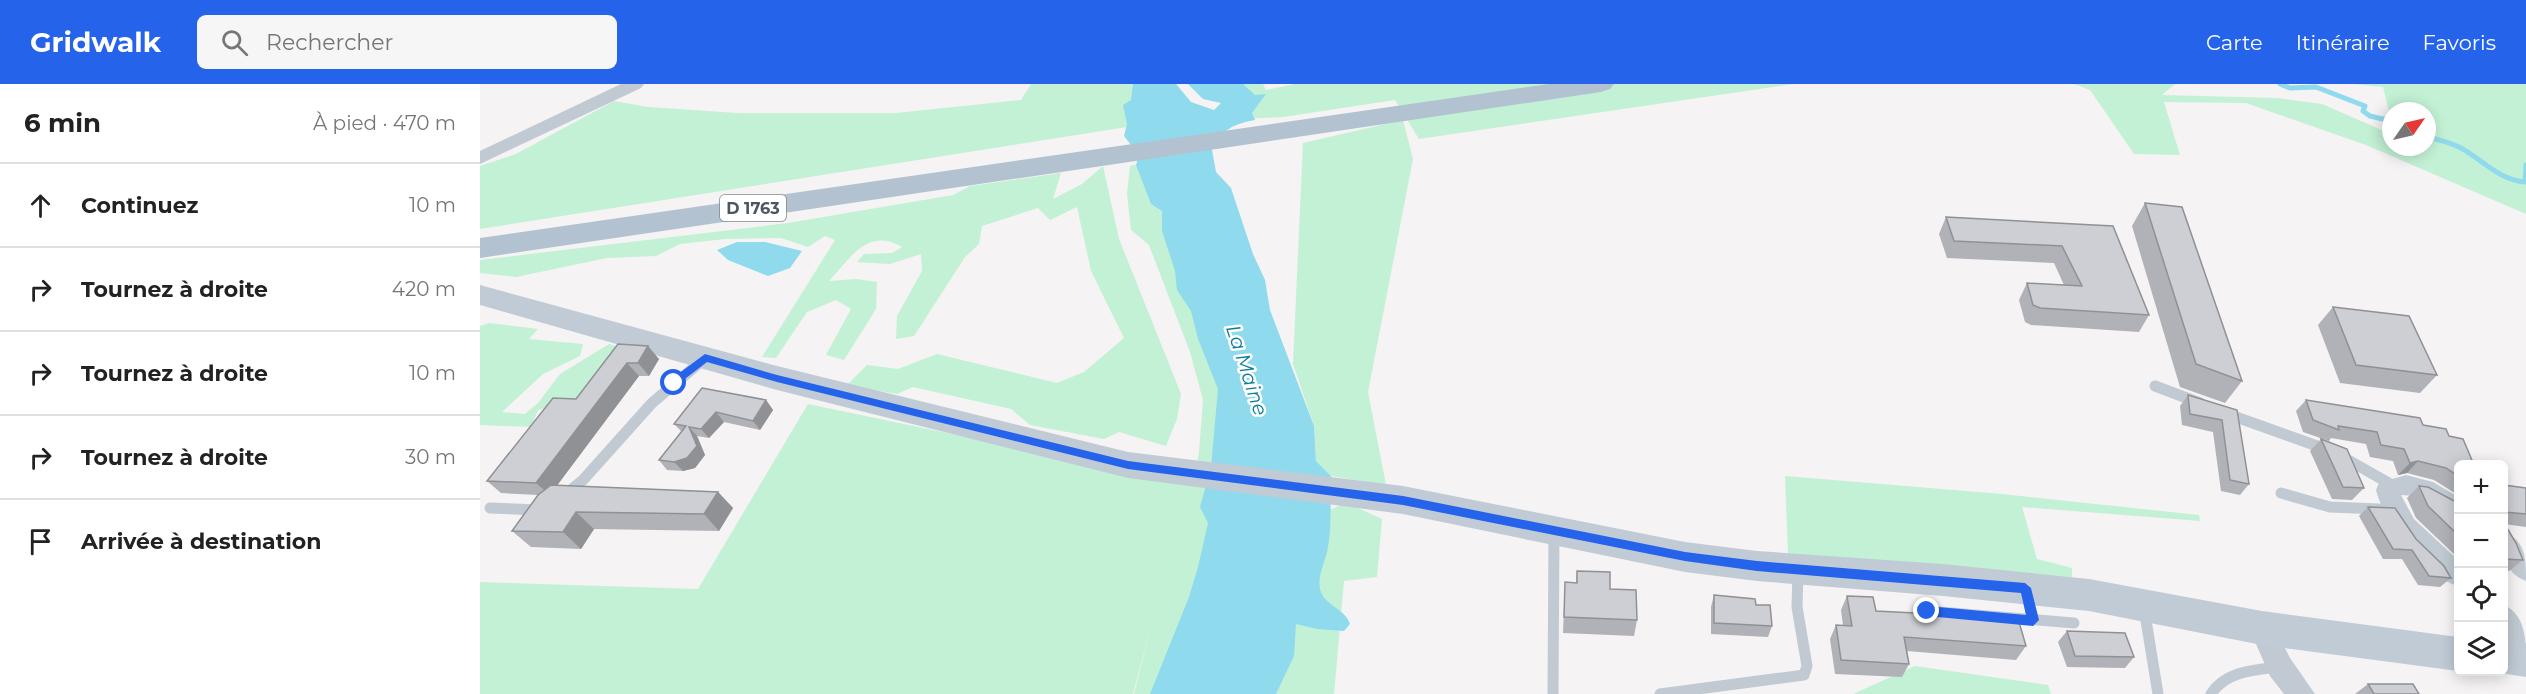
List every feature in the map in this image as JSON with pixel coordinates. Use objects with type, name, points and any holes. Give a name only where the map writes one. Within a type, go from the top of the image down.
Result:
[{"type":"main road","name":"D 1763","points":[[480,248],[1601,84]]},
{"type":"street","points":[[480,158],[635,84]]},
{"type":"street","points":[[480,295],[777,378],[1107,460],[1194,475],[1339,490],[1685,557],[1798,569],[2029,604],[2090,595],[2262,627],[2454,653]]},
{"type":"street","points":[[2454,506],[2436,495],[2411,484],[2394,498],[2434,556],[2454,572]]},
{"type":"street","points":[[2508,548],[2526,570]]},
{"type":"street","points":[[2507,622],[2526,651]]},
{"type":"street","points":[[2262,627],[2280,667],[2301,694]]},
{"type":"street","points":[[2508,658],[2526,660]]},
{"type":"lane","points":[[490,508],[545,510],[583,480],[652,403],[705,358]]},
{"type":"lane","points":[[2155,386],[2340,454],[2366,466],[2394,498]]},
{"type":"lane","points":[[2281,493],[2330,507],[2394,498]]},
{"type":"lane","points":[[1553,694],[1554,530]]},
{"type":"lane","points":[[1660,694],[1804,675],[1807,666],[1797,607],[1798,569]]},
{"type":"lane","points":[[1927,611],[2029,604],[2074,623]]},
{"type":"lane","points":[[2143,605],[2158,694]]},
{"type":"lane","points":[[2211,694],[2215,687],[2225,679],[2280,667]]},
{"type":"green space","points":[[1031,84],[1263,84],[1266,90],[1295,84],[1794,84],[1419,139],[1395,100],[1283,117],[1146,124],[480,229],[480,166],[516,154],[614,101],[648,107],[737,113],[896,113],[1021,100]]},
{"type":"green space","points":[[2074,84],[2175,84],[2162,95],[2277,98],[2322,104],[2382,130],[2382,152],[2246,103],[2164,102],[2180,155],[2134,154],[2090,90]]},
{"type":"green space","points":[[2354,84],[2526,84],[2526,214],[2392,156],[2436,156],[2436,102],[2387,102],[2383,87]]},
{"type":"green space","points":[[1403,120],[1413,159],[1368,392],[1386,485],[1331,476],[1316,461],[1314,426],[1293,364],[1303,143]]},
{"type":"green space","points":[[1146,162],[1223,373],[1228,437],[1174,694],[1134,694],[1151,627],[1133,694],[480,694],[480,582],[698,589],[808,404],[1192,484],[1199,453],[1203,400],[1190,352],[1149,245],[1131,230],[1127,194],[1130,166]]},
{"type":"green space","points":[[1103,166],[1119,239],[1181,394],[1177,419],[1166,446],[1119,432],[1104,439],[1030,425],[1011,409],[913,387],[897,394],[847,385],[867,365],[898,369],[937,354],[1057,383],[1084,372],[1124,338],[1091,271],[1077,207],[1050,220],[1038,208],[982,226],[979,244],[965,257],[914,336],[896,339],[897,316],[922,271],[921,254],[890,264],[857,262],[864,254],[892,253],[902,247],[890,242],[879,241],[861,248],[829,281],[856,279],[877,282],[876,309],[844,360],[826,355],[851,309],[836,300],[807,312],[776,358],[762,357],[835,240],[825,236],[808,247],[781,238],[725,239],[680,244],[656,256],[607,258],[516,277],[480,273],[480,260],[788,223],[953,195],[970,186],[1061,173],[1053,199],[1082,184]]},
{"type":"green space","points":[[489,323],[538,329],[529,339],[583,344],[580,356],[543,374],[502,412],[525,414],[538,403],[560,374],[609,344],[630,350],[598,389],[570,402],[538,410],[531,427],[480,425],[480,326]]},
{"type":"green space","points":[[1785,476],[2002,494],[2199,515],[2200,521],[2022,507],[2037,559],[2072,568],[2072,581],[1788,554]]},
{"type":"green space","points":[[1347,503],[1382,519],[1377,577],[1344,581],[1334,694],[1259,694],[1290,525]]},
{"type":"green space","points":[[1915,666],[2048,685],[2051,694],[1853,694]]},
{"type":"water","name":"La Maine","points":[[1133,84],[1243,84],[1255,95],[1266,94],[1252,113],[1255,120],[1229,129],[1220,137],[1212,150],[1216,172],[1231,188],[1253,254],[1265,280],[1270,310],[1314,426],[1316,461],[1331,476],[1329,539],[1319,584],[1322,595],[1344,614],[1350,624],[1344,631],[1317,629],[1296,624],[1294,656],[1276,694],[1150,694],[1189,597],[1208,523],[1200,507],[1211,467],[1218,389],[1198,339],[1191,311],[1177,290],[1175,271],[1162,231],[1162,211],[1151,204],[1136,165],[1139,155],[1124,136],[1127,124],[1123,105],[1131,100]]},
{"type":"water","points":[[737,242],[765,242],[802,251],[790,268],[768,276],[728,260],[717,250]]},
{"type":"pier","points":[[1176,84],[1188,84],[1203,99],[1221,103],[1214,110],[1191,102]]},
{"type":"building","points":[[2145,203],[2182,207],[2242,381],[2196,364]]},
{"type":"building","points":[[1946,217],[2113,226],[2149,315],[2040,308],[2033,305],[2027,283],[2082,286],[2062,246],[1954,241]]},
{"type":"building","points":[[2333,307],[2409,316],[2437,375],[2356,365]]},
{"type":"building","points":[[618,344],[648,346],[638,363],[627,363],[536,483],[487,481],[553,398],[576,399]]},
{"type":"building","points":[[702,388],[766,400],[753,421],[716,412],[701,429],[689,427],[697,446],[687,458],[674,462],[659,460],[686,426],[674,424]]},
{"type":"building","points":[[2188,395],[2237,410],[2249,484],[2230,480],[2222,420],[2190,414]]},
{"type":"building","points":[[2306,400],[2420,418],[2423,425],[2446,429],[2449,436],[2463,439],[2472,460],[2454,460],[2454,473],[2446,468],[2418,461],[2410,463],[2404,449],[2381,445],[2377,432],[2338,426],[2339,430],[2313,420]]},
{"type":"building","points":[[2321,439],[2347,449],[2364,488],[2343,487]]},
{"type":"building","points":[[551,485],[718,492],[704,514],[576,512],[563,532],[512,531],[538,495]]},
{"type":"building","points":[[2419,486],[2428,487],[2454,501],[2454,531],[2428,506]]},
{"type":"building","points":[[2508,486],[2526,488],[2526,514],[2508,512]]},
{"type":"building","points":[[2368,507],[2395,508],[2416,539],[2444,566],[2451,578],[2429,576],[2412,550],[2393,549]]},
{"type":"building","points":[[2508,530],[2516,543],[2523,560],[2508,559]]},
{"type":"building","points":[[1577,571],[1610,572],[1610,589],[1636,590],[1637,620],[1564,617],[1565,582],[1577,583]]},
{"type":"building","points":[[1714,595],[1755,599],[1756,605],[1770,605],[1772,626],[1714,623]]},
{"type":"building","points":[[1847,596],[1873,597],[1876,611],[1974,616],[1975,618],[2019,622],[2026,646],[1904,637],[1909,664],[1841,660],[1836,625],[1852,626]]},
{"type":"building","points":[[2067,631],[2125,633],[2134,657],[2075,656]]},
{"type":"building","points":[[2368,684],[2413,684],[2419,694],[2374,694]]},
{"type":"waterway","points":[[2280,84],[2290,88],[2316,87],[2365,106],[2363,111],[2370,116],[2382,119]]},
{"type":"waterway","points":[[2436,139],[2459,147],[2498,173],[2515,180],[2525,182],[2526,165]]},
{"type":"route","points":[[674,383],[705,358],[921,415],[1128,465],[1194,475],[1339,490],[1403,500],[1685,557],[1757,566],[2025,588],[2033,620],[1927,611]]}]
